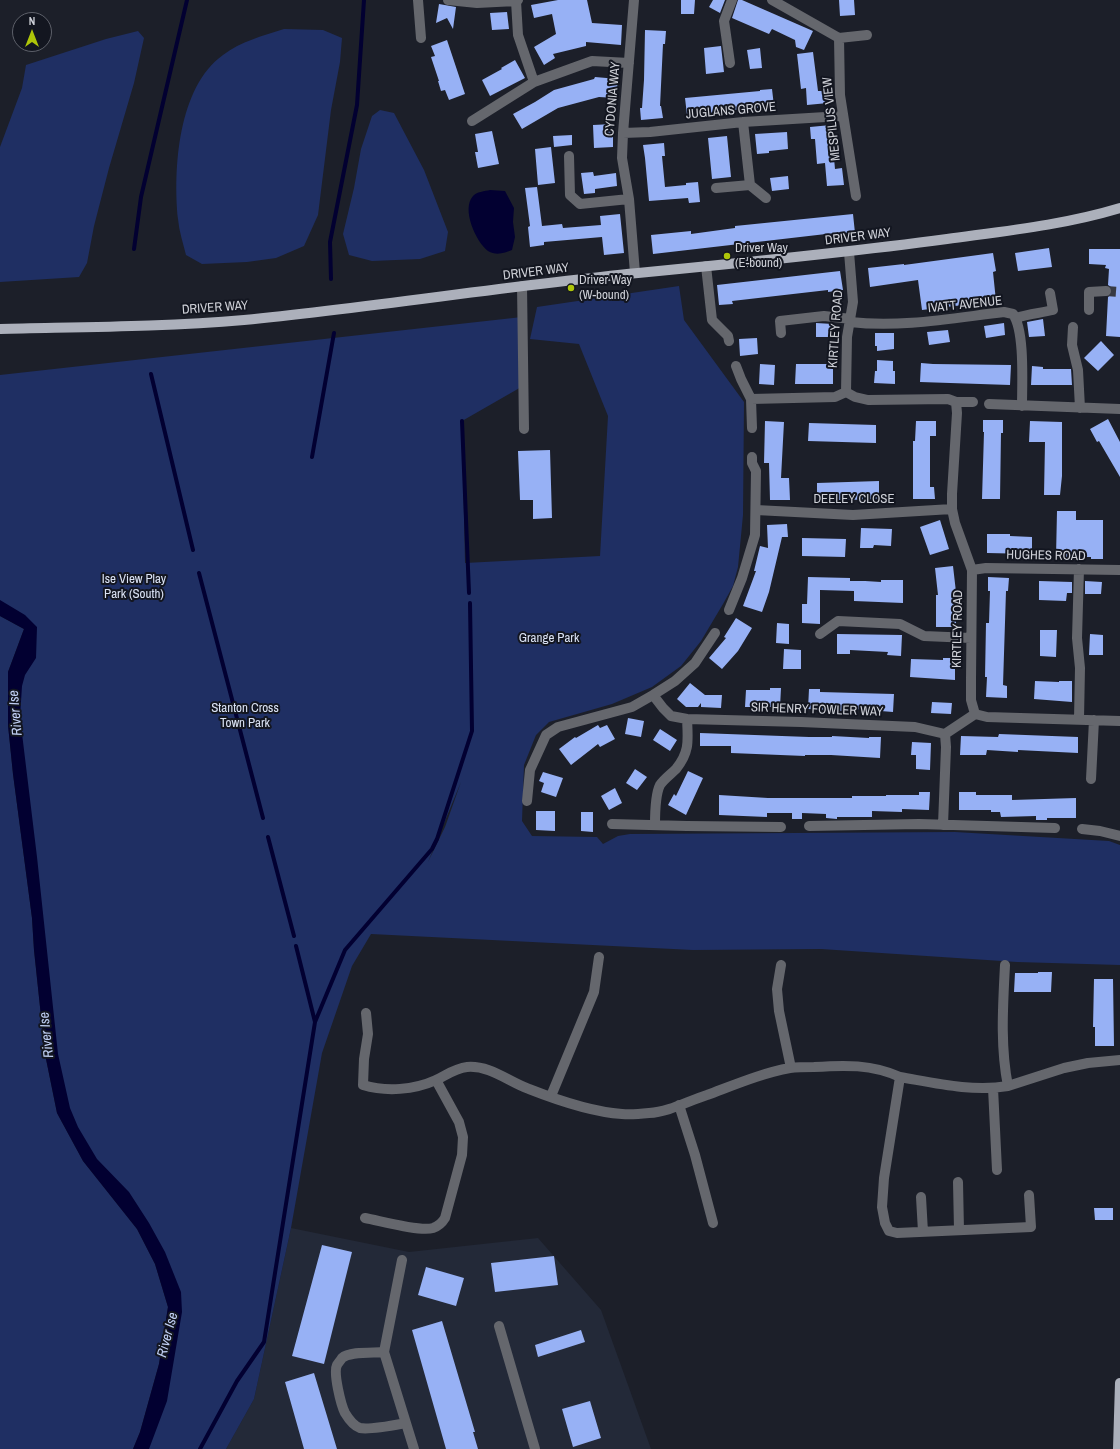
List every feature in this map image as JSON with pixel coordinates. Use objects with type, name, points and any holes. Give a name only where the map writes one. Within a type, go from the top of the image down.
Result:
[{"type":"main road","name":"DRIVER WAY","points":[[0,329],[156,325],[242,320],[635,273],[849,252],[1027,228],[1096,215],[1120,208]]},
{"type":"main road","points":[[1118,1449],[1120,1382]]},
{"type":"street","points":[[418,0],[421,38]]},
{"type":"street","points":[[448,0],[477,3],[517,1],[518,35],[534,82]]},
{"type":"street","name":"CYDONIA WAY","points":[[634,0],[622,158],[629,199],[635,273]]},
{"type":"street","points":[[730,63],[724,21],[732,0]]},
{"type":"street","points":[[772,0],[839,38],[867,35]]},
{"type":"street","name":"MESPILUS VIEW","points":[[839,38],[842,116],[856,196]]},
{"type":"street","points":[[472,121],[534,82],[592,61],[629,63]]},
{"type":"street","name":"JUGLANS GROVE","points":[[623,133],[650,132],[743,122],[842,116]]},
{"type":"street","points":[[743,122],[750,185]]},
{"type":"street","points":[[569,156],[570,195],[580,204],[629,199]]},
{"type":"street","points":[[716,188],[750,185],[766,198]]},
{"type":"street","name":"KIRTLEY ROAD","points":[[846,392],[847,337],[853,302],[849,252]]},
{"type":"street","points":[[706,266],[712,320],[728,336],[729,341]]},
{"type":"street","points":[[522,286],[524,429]]},
{"type":"street","points":[[1089,310],[1089,292],[1106,291]]},
{"type":"street","points":[[1016,318],[1052,310],[1050,293]]},
{"type":"street","name":"IVATT AVENUE","points":[[781,333],[780,321],[824,316],[872,325],[908,324],[1004,312],[1013,314],[1019,326],[1022,406]]},
{"type":"street","points":[[1073,327],[1072,345],[1078,370],[1080,408]]},
{"type":"street","points":[[736,366],[751,399],[752,428]]},
{"type":"street","points":[[751,399],[835,397],[846,392],[855,397],[868,400],[948,399],[956,402],[973,402]]},
{"type":"street","name":"KIRTLEY ROAD","points":[[956,402],[957,413],[952,508],[955,523],[972,570],[971,700],[975,714]]},
{"type":"street","points":[[989,404],[1120,409]]},
{"type":"street","points":[[729,610],[742,578],[755,534],[756,472],[752,463],[752,457]]},
{"type":"street","name":"DEELEY CLOSE","points":[[756,510],[853,515],[952,508]]},
{"type":"street","name":"HUGHES ROAD","points":[[972,570],[986,568],[1120,570]]},
{"type":"street","points":[[1079,569],[1077,638],[1080,668],[1079,720]]},
{"type":"street","points":[[820,634],[838,621],[900,624],[924,636],[971,638]]},
{"type":"street","points":[[526,801],[530,770],[546,735],[558,726],[632,707],[653,695],[675,681],[696,663],[716,633]]},
{"type":"street","name":"SIR HENRY FOWLER WAY","points":[[653,695],[671,716],[687,719],[915,727],[945,734]]},
{"type":"street","points":[[943,825],[946,748],[945,734],[975,714],[987,717],[1120,721]]},
{"type":"street","points":[[655,825],[656,802],[660,784],[676,768],[687,752],[687,719]]},
{"type":"street","points":[[1091,780],[1094,720]]},
{"type":"street","points":[[612,824],[679,825],[694,827],[781,827]]},
{"type":"street","points":[[809,826],[919,824],[1055,828]]},
{"type":"street","points":[[1082,829],[1100,831],[1120,836]]},
{"type":"street","points":[[551,1096],[594,992],[599,957]]},
{"type":"street","points":[[781,965],[777,989],[779,1011],[791,1068]]},
{"type":"street","points":[[1005,965],[1003,1037],[1008,1086]]},
{"type":"street","points":[[366,1013],[368,1034],[364,1059],[363,1085],[376,1089],[399,1089],[422,1085],[466,1067],[479,1068],[492,1071],[528,1089],[577,1106],[622,1114],[652,1113],[679,1105],[759,1076],[791,1068],[846,1064],[885,1070],[900,1077],[967,1087],[993,1088],[1008,1086],[1088,1062],[1120,1060]]},
{"type":"street","points":[[900,1077],[884,1178],[882,1207],[884,1223],[889,1231],[897,1233],[1031,1226],[1029,1195]]},
{"type":"street","points":[[365,1218],[420,1228],[432,1228],[441,1224],[445,1218],[462,1155],[463,1137],[459,1122],[436,1080]]},
{"type":"street","points":[[993,1088],[997,1170]]},
{"type":"street","points":[[679,1105],[696,1155],[713,1223]]},
{"type":"street","points":[[958,1182],[959,1230]]},
{"type":"street","points":[[921,1197],[923,1232]]},
{"type":"street","points":[[402,1260],[384,1352],[414,1449]]},
{"type":"street","points":[[499,1326],[535,1449]]},
{"type":"street","points":[[384,1352],[350,1354],[343,1357],[336,1366],[336,1374],[342,1405],[345,1414],[360,1428],[406,1423]]},
{"type":"shaded area","points":[[291,1228],[409,1252],[538,1238],[601,1310],[651,1449],[226,1449],[254,1399]]},
{"type":"green space","points":[[284,29],[323,30],[342,38],[340,62],[331,110],[318,215],[304,246],[276,258],[247,262],[202,264],[186,255],[178,219],[178,154],[188,108],[196,87],[208,69],[223,55],[245,42]]},
{"type":"green space","points":[[138,31],[144,38],[134,83],[94,226],[87,263],[79,277],[0,282],[0,147],[22,88],[26,65],[106,39]]},
{"type":"green space","points":[[380,110],[394,113],[424,170],[448,232],[445,251],[420,259],[372,261],[349,255],[343,234],[354,188],[361,149],[372,116]]},
{"type":"green space","name":"Stanton Cross Town Park","points":[[679,286],[684,320],[744,402],[743,515],[738,567],[733,586],[701,641],[681,666],[652,687],[612,704],[549,722],[536,735],[524,765],[522,821],[532,836],[597,837],[603,844],[618,836],[630,834],[955,832],[1109,841],[1120,845],[1120,965],[1017,962],[821,949],[693,950],[371,934],[352,966],[322,1053],[291,1228],[254,1399],[226,1449],[137,1449],[176,1305],[161,1254],[94,1169],[49,1062],[13,678],[31,623],[0,606],[0,375],[522,317],[523,386],[462,421],[465,563],[600,556],[608,416],[579,344],[530,339],[537,307]],"holes":[[[461,782],[445,827],[428,862]]]},
{"type":"green space","points":[[0,616],[24,629],[8,672],[8,725],[32,918],[45,1054],[57,1113],[83,1161],[137,1229],[155,1264],[168,1307],[159,1364],[140,1432],[133,1449],[0,1449]]},
{"type":"water","points":[[490,190],[505,191],[514,208],[513,222],[515,237],[512,250],[497,254],[491,253],[483,247],[475,233],[469,217],[470,202],[473,196]]},
{"type":"water","name":"River Ise","points":[[0,600],[25,615],[37,627],[36,658],[25,675],[22,686],[20,717],[37,857],[58,1054],[70,1108],[78,1127],[97,1159],[129,1192],[149,1223],[165,1252],[181,1292],[182,1312],[167,1401],[149,1449],[133,1449],[140,1432],[159,1364],[168,1307],[155,1264],[137,1229],[83,1161],[57,1113],[45,1054],[32,918],[8,725],[8,672],[24,629],[0,616]]},
{"type":"building","points":[[558,0],[587,0],[592,23],[622,25],[621,45],[586,42],[586,46],[553,54],[555,58],[544,65],[534,47],[556,34],[552,14],[534,18],[531,5]]},
{"type":"building","points":[[681,0],[695,0],[694,14],[681,14]]},
{"type":"building","points":[[713,0],[725,0],[720,13],[709,7]]},
{"type":"building","points":[[738,0],[742,0],[813,31],[804,50],[796,47],[795,40],[772,29],[769,34],[732,18]]},
{"type":"building","points":[[839,0],[854,0],[855,15],[840,16]]},
{"type":"building","points":[[439,4],[456,7],[453,29],[447,18],[436,23]]},
{"type":"building","points":[[507,12],[509,29],[492,30],[490,13]]},
{"type":"building","points":[[645,30],[666,31],[665,44],[663,44],[660,106],[663,118],[641,120],[640,108],[642,108],[644,80]]},
{"type":"building","points":[[447,40],[465,94],[449,100],[445,90],[441,91],[431,57],[435,56],[431,46]]},
{"type":"building","points":[[721,46],[724,72],[706,74],[704,48]]},
{"type":"building","points":[[760,48],[762,68],[750,69],[747,50]]},
{"type":"building","points":[[813,52],[818,91],[827,91],[828,103],[807,105],[806,88],[801,89],[797,54]]},
{"type":"building","points":[[515,60],[525,78],[490,96],[482,80]]},
{"type":"building","points":[[595,77],[618,79],[616,98],[599,97],[558,108],[522,129],[513,114],[554,90],[594,79]]},
{"type":"building","points":[[772,89],[774,106],[687,115],[685,98]]},
{"type":"building","points":[[613,124],[613,147],[594,148],[593,125]]},
{"type":"building","points":[[831,125],[835,169],[842,168],[844,185],[827,186],[825,163],[817,164],[815,139],[811,139],[810,127]]},
{"type":"building","points":[[492,131],[499,164],[478,168],[475,152],[478,152],[475,134]]},
{"type":"building","points":[[787,132],[788,149],[757,154],[755,134]]},
{"type":"building","points":[[572,135],[572,145],[554,147],[553,136]]},
{"type":"building","points":[[727,136],[731,177],[712,179],[708,138]]},
{"type":"building","points":[[664,143],[665,156],[662,156],[665,187],[698,182],[700,202],[689,203],[688,198],[649,201],[643,145]]},
{"type":"building","points":[[551,147],[555,183],[538,185],[535,149]]},
{"type":"building","points":[[593,172],[594,176],[616,173],[617,186],[595,189],[595,193],[584,194],[581,173]]},
{"type":"building","points":[[788,176],[789,189],[772,191],[770,178]]},
{"type":"building","points":[[537,187],[542,226],[562,224],[563,228],[601,225],[600,216],[620,214],[624,253],[604,255],[602,237],[544,242],[544,245],[530,247],[528,227],[530,226],[525,188]]},
{"type":"building","points":[[853,214],[855,233],[826,234],[653,254],[651,235],[691,231],[691,234],[735,228],[735,226]]},
{"type":"building","points":[[1049,248],[1052,267],[1018,271],[1015,253]]},
{"type":"building","points":[[1089,249],[1120,249],[1120,337],[1106,336],[1108,297],[1112,294],[1111,287],[1108,285],[1109,269],[1105,268],[1106,265],[1089,264]]},
{"type":"building","points":[[993,253],[996,271],[993,272],[996,301],[922,310],[918,280],[870,287],[868,268],[904,265]]},
{"type":"building","points":[[840,271],[843,290],[828,292],[828,290],[732,301],[733,304],[719,305],[717,285]]},
{"type":"building","points":[[1043,319],[1045,336],[1029,337],[1027,322]]},
{"type":"building","points":[[816,323],[833,324],[833,337],[816,337]]},
{"type":"building","points":[[1004,323],[1005,335],[986,338],[984,326]]},
{"type":"building","points":[[948,330],[950,342],[929,345],[927,332]]},
{"type":"building","points":[[875,333],[894,333],[894,349],[877,351],[877,346],[875,346]]},
{"type":"building","points":[[757,338],[758,354],[740,356],[739,339]]},
{"type":"building","points":[[1101,341],[1114,355],[1098,371],[1084,358]]},
{"type":"building","points":[[877,360],[893,361],[895,384],[874,383],[875,371],[877,371]]},
{"type":"building","points":[[921,363],[1011,365],[1010,385],[920,382]]},
{"type":"building","points":[[760,364],[775,365],[774,385],[759,384]]},
{"type":"building","points":[[796,364],[833,364],[833,384],[795,384]]},
{"type":"building","points":[[1032,366],[1043,367],[1043,369],[1071,369],[1072,385],[1031,385]]},
{"type":"building","points":[[1108,419],[1120,442],[1120,477],[1099,441],[1097,442],[1090,429]]},
{"type":"building","points":[[983,420],[1003,420],[1003,433],[1001,433],[1000,499],[982,499]]},
{"type":"building","points":[[765,421],[784,422],[781,478],[789,478],[790,500],[770,500],[769,463],[764,463]]},
{"type":"building","points":[[916,421],[936,421],[936,436],[930,436],[930,487],[934,487],[935,499],[913,499],[913,441],[915,441]]},
{"type":"building","points":[[1030,421],[1062,422],[1062,476],[1060,495],[1044,495],[1045,442],[1029,442]]},
{"type":"building","points":[[809,423],[876,425],[876,443],[808,441]]},
{"type":"building","points":[[550,450],[552,518],[533,519],[533,500],[520,500],[518,451]]},
{"type":"building","points":[[879,481],[879,499],[817,501],[817,483]]},
{"type":"building","points":[[1057,511],[1076,511],[1076,520],[1103,520],[1103,559],[1091,559],[1091,557],[1056,557]]},
{"type":"building","points":[[940,520],[949,549],[930,555],[920,527]]},
{"type":"building","points":[[787,524],[788,537],[782,537],[769,592],[762,612],[743,606],[756,571],[754,571],[760,546],[768,548],[767,525]]},
{"type":"building","points":[[861,528],[892,529],[891,546],[874,545],[873,548],[860,548]]},
{"type":"building","points":[[987,534],[1010,534],[1010,536],[1032,537],[1032,554],[987,553]]},
{"type":"building","points":[[802,538],[846,539],[845,557],[802,556]]},
{"type":"building","points":[[953,566],[956,592],[956,627],[936,627],[936,595],[938,595],[935,568]]},
{"type":"building","points":[[808,577],[850,578],[850,581],[881,582],[881,580],[903,580],[903,603],[854,601],[854,591],[820,590],[820,624],[802,623],[802,604],[807,604]]},
{"type":"building","points":[[988,577],[1009,578],[1008,591],[1006,591],[1003,685],[1007,686],[1007,698],[986,697],[986,623],[989,623],[990,591],[988,591]]},
{"type":"building","points":[[1039,581],[1072,582],[1072,593],[1067,593],[1066,601],[1039,600]]},
{"type":"building","points":[[1085,581],[1102,582],[1101,594],[1085,594]]},
{"type":"building","points":[[736,618],[752,628],[738,651],[722,669],[709,658],[726,638],[724,637]]},
{"type":"building","points":[[777,623],[789,624],[789,644],[776,643]]},
{"type":"building","points":[[1040,630],[1057,630],[1056,657],[1040,656]]},
{"type":"building","points":[[837,634],[902,635],[901,656],[887,655],[888,652],[850,650],[850,654],[837,654]]},
{"type":"building","points":[[1090,634],[1103,635],[1103,655],[1089,655]]},
{"type":"building","points":[[784,649],[801,650],[801,669],[783,669]]},
{"type":"building","points":[[943,658],[955,658],[955,680],[910,677],[911,659],[943,660]]},
{"type":"building","points":[[1035,681],[1072,681],[1072,702],[1034,699]]},
{"type":"building","points":[[690,683],[705,695],[722,695],[721,708],[701,707],[701,703],[698,707],[686,707],[677,699]]},
{"type":"building","points":[[770,688],[781,688],[780,707],[745,707],[746,690],[770,690]]},
{"type":"building","points":[[809,689],[820,689],[820,692],[894,694],[893,712],[843,708],[843,711],[808,709]]},
{"type":"building","points":[[932,702],[952,703],[951,714],[931,713]]},
{"type":"building","points":[[628,718],[644,721],[641,737],[625,734]]},
{"type":"building","points":[[598,725],[600,728],[607,725],[615,739],[600,747],[598,744],[571,765],[559,749],[575,737],[576,738]]},
{"type":"building","points":[[660,729],[677,740],[670,751],[653,740]]},
{"type":"building","points":[[700,733],[809,737],[881,737],[880,758],[831,755],[805,756],[731,753],[731,746],[700,746]]},
{"type":"building","points":[[999,734],[1078,737],[1078,753],[987,750],[986,755],[960,755],[961,736],[998,737]]},
{"type":"building","points":[[912,742],[931,743],[930,770],[916,769],[916,755],[911,755]]},
{"type":"building","points":[[635,769],[647,777],[637,790],[626,783]]},
{"type":"building","points":[[688,771],[703,778],[686,815],[668,805],[674,794],[676,796]]},
{"type":"building","points":[[543,772],[563,778],[556,797],[541,792],[544,783],[539,781]]},
{"type":"building","points":[[615,788],[622,803],[609,810],[601,796]]},
{"type":"building","points":[[919,792],[930,792],[929,810],[902,809],[902,812],[872,811],[872,817],[837,817],[837,819],[826,818],[826,814],[802,813],[802,819],[792,819],[792,813],[767,813],[767,817],[719,815],[719,795],[768,798],[852,798],[852,796],[919,795]]},
{"type":"building","points":[[959,792],[976,792],[976,795],[1012,795],[1012,800],[1076,798],[1076,818],[1047,818],[1047,820],[1036,820],[1036,816],[1001,817],[1000,812],[991,812],[991,810],[959,810]]},
{"type":"building","points":[[536,811],[555,811],[555,831],[536,830]]},
{"type":"building","points":[[581,812],[593,812],[593,832],[581,831]]},
{"type":"building","points":[[1052,972],[1051,992],[1014,992],[1015,973]]},
{"type":"building","points":[[1094,979],[1113,979],[1114,1046],[1095,1046],[1095,1027],[1093,1027]]},
{"type":"building","points":[[1094,1208],[1113,1208],[1113,1220],[1095,1220]]},
{"type":"building","points":[[322,1245],[352,1252],[324,1364],[292,1356]]},
{"type":"building","points":[[554,1256],[558,1285],[495,1292],[491,1263]]},
{"type":"building","points":[[426,1267],[464,1278],[456,1306],[418,1295]]},
{"type":"building","points":[[442,1321],[475,1432],[473,1432],[478,1449],[446,1449],[412,1330]]},
{"type":"building","points":[[581,1330],[585,1342],[538,1357],[535,1345]]},
{"type":"building","points":[[314,1373],[337,1449],[304,1449],[285,1382]]},
{"type":"building","points":[[590,1401],[601,1438],[573,1447],[562,1409]]},
{"type":"waterway","points":[[134,249],[141,197],[187,0]]},
{"type":"waterway","points":[[331,279],[330,242],[357,105],[364,0]]},
{"type":"waterway","points":[[312,457],[334,333]]},
{"type":"waterway","points":[[151,374],[193,550]]},
{"type":"waterway","points":[[462,421],[469,593]]},
{"type":"waterway","points":[[199,573],[263,818]]},
{"type":"waterway","points":[[315,1022],[345,950],[432,849],[437,839],[472,731],[470,603]]},
{"type":"waterway","points":[[268,837],[294,936]]},
{"type":"waterway","points":[[200,1449],[237,1381],[264,1342],[315,1022],[296,946]]},
{"type":"tunnel","points":[[1106,291],[1120,292]]},
{"type":"place","name":"Driver Way (E-bound)","points":[[727,256]]},
{"type":"place","name":"Driver Way (W-bound)","points":[[571,288]]},
{"type":"park label","name":"Ise View Play Park (South)","points":[[134,588]]},
{"type":"park label","name":"Grange Park","points":[[549,639]]}]
